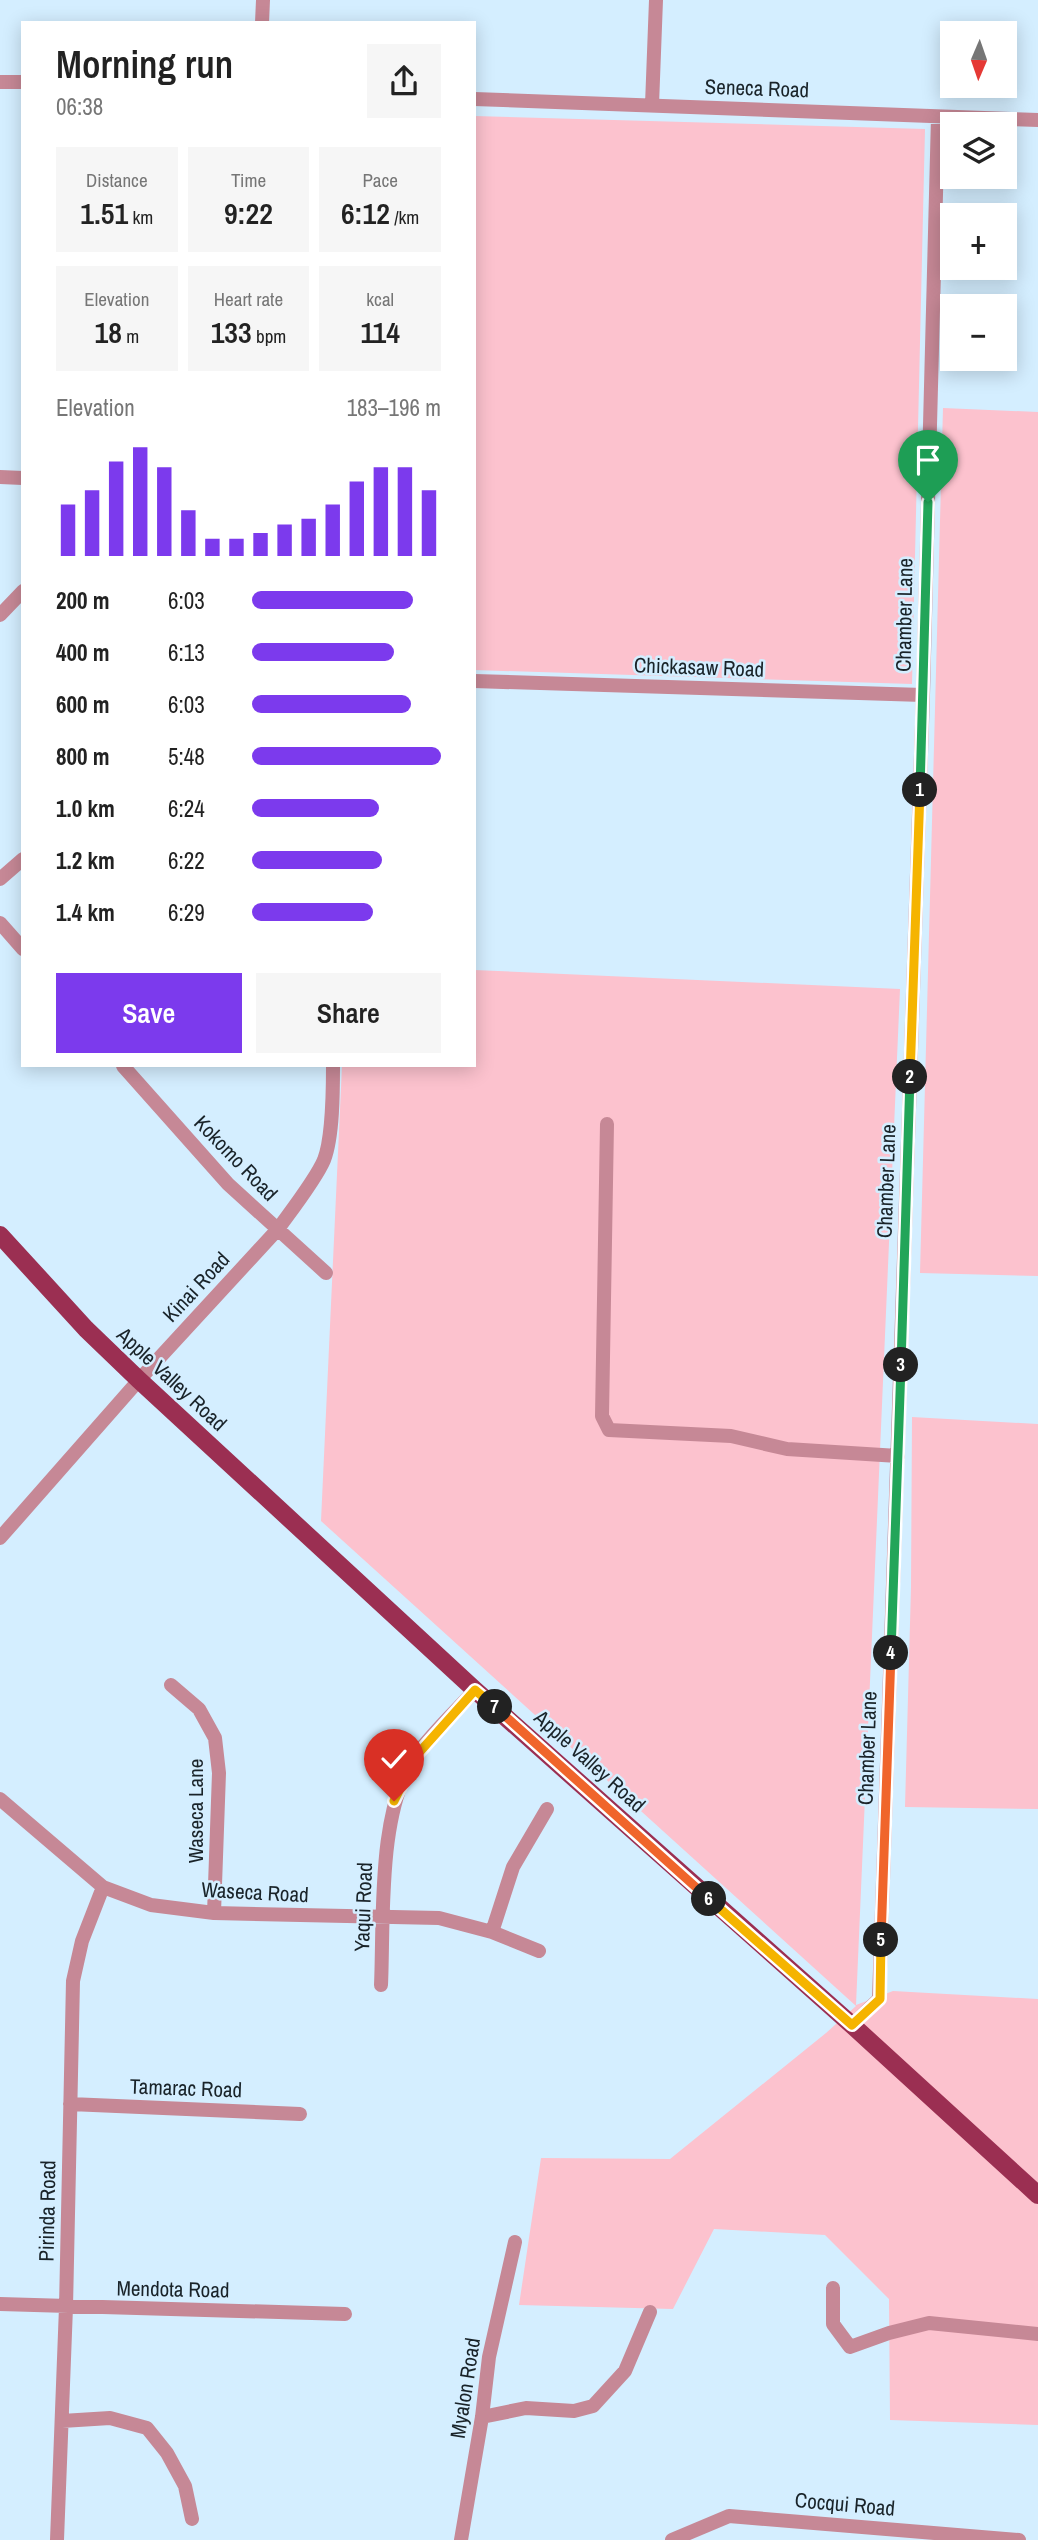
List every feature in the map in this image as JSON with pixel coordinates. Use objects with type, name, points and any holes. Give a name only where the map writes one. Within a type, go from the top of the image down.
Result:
[{"type":"main road","name":"Apple Valley Road","points":[[0,1235],[70,1312],[139,1380],[475,1690],[852,2025],[1038,2195]]},
{"type":"street","points":[[262,21],[263,0]]},
{"type":"street","points":[[652,105],[656,0]]},
{"type":"street","points":[[0,82],[21,82]]},
{"type":"street","name":"Seneca Road","points":[[476,99],[1038,120]]},
{"type":"street","name":"Chamber Lane","points":[[852,2025],[880,1999],[923,695],[937,117]]},
{"type":"street","points":[[0,477],[21,478]]},
{"type":"street","points":[[0,615],[21,593]]},
{"type":"street","name":"Chickasaw Road","points":[[476,681],[923,695]]},
{"type":"street","points":[[0,879],[21,861]]},
{"type":"street","points":[[0,923],[21,947]]},
{"type":"street","name":"Kokomo Road","points":[[124,1067],[228,1184],[326,1273]]},
{"type":"street","name":"Kinai Road","points":[[2,1533],[278,1229],[324,1159],[332,1109],[333,1067]]},
{"type":"street","points":[[607,1124],[601,1416],[609,1430],[731,1436],[787,1449],[898,1456]]},
{"type":"street","name":"Waseca Lane","points":[[171,1685],[199,1709],[215,1738],[219,1773],[214,1913]]},
{"type":"street","name":"Yaqui Road","points":[[381,1985],[386,1853],[394,1801],[416,1756],[475,1690]]},
{"type":"street","name":"Waseca Road","points":[[0,1799],[103,1887],[151,1905],[214,1913],[439,1918],[492,1932],[539,1951]]},
{"type":"street","points":[[492,1932],[513,1867],[547,1809]]},
{"type":"street","name":"Pirinda Road","points":[[57,2540],[66,2307],[73,1981],[82,1941],[103,1887]]},
{"type":"street","name":"Tamarac Road","points":[[69,2104],[300,2114]]},
{"type":"street","name":"Myalon Road","points":[[461,2540],[482,2417],[489,2357],[515,2242]]},
{"type":"street","points":[[833,2288],[833,2324],[850,2347],[929,2323],[1038,2334]]},
{"type":"street","name":"Mendota Road","points":[[0,2304],[345,2314]]},
{"type":"street","points":[[482,2417],[526,2408],[574,2411],[593,2406],[625,2371],[650,2312]]},
{"type":"street","points":[[62,2421],[110,2418],[147,2428],[167,2453],[184,2486],[192,2519]]},
{"type":"street","name":"Cocqui Road","points":[[672,2540],[729,2516],[1019,2540]]},
{"type":"shaded area","points":[[476,116],[925,129],[912,684],[476,670]]},
{"type":"shaded area","points":[[943,408],[1038,412],[1038,1276],[920,1273]]},
{"type":"shaded area","points":[[476,970],[900,989],[856,2005],[893,1991],[1038,1999],[1038,2425],[890,2420],[889,2299],[825,2235],[714,2229],[673,2309],[519,2305],[541,2158],[670,2159],[856,2006],[321,1521],[342,1067],[476,1067]]},
{"type":"shaded area","points":[[912,1417],[1038,1424],[1038,1809],[905,1807]]},
{"type":"route","points":[[394,1801],[416,1756],[475,1690],[852,2025],[880,1999],[928,502]]}]
